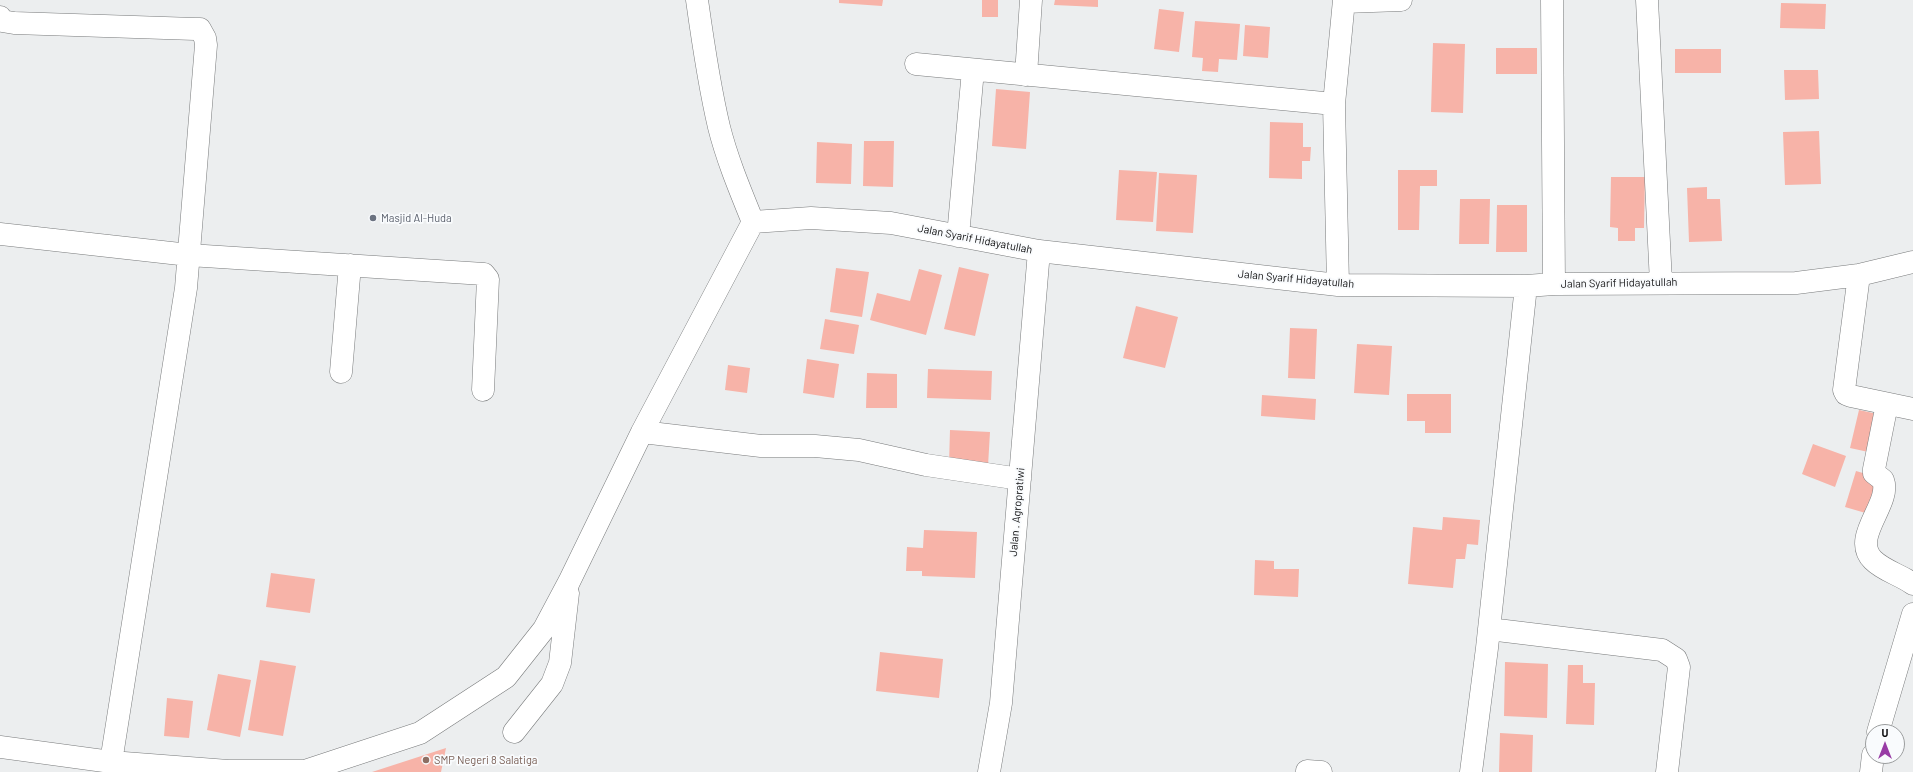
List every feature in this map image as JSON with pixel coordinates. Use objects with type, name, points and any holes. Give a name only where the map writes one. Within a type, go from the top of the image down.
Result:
[{"type":"street","points":[[0,747],[87,766],[111,762],[228,771],[306,771],[420,733],[506,677],[544,629],[569,582],[642,432],[753,222],[730,164],[719,127],[708,76],[696,0]]},
{"type":"street","points":[[1026,75],[1031,0]]},
{"type":"street","points":[[1338,285],[1334,104],[1344,1],[1401,0]]},
{"type":"street","points":[[1552,0],[1554,284]]},
{"type":"street","points":[[1647,0],[1661,283]]},
{"type":"street","points":[[0,17],[2,21],[14,23],[200,29],[203,33],[206,45],[186,288],[111,762]]},
{"type":"street","points":[[916,64],[1334,104]]},
{"type":"street","points":[[958,236],[973,70]]},
{"type":"street","name":"Jalan Syarif Hidayatullah","points":[[753,222],[811,218],[891,223],[1039,251],[1338,285],[1526,286],[1554,284],[1796,283],[1859,275],[1913,262]]},
{"type":"street","points":[[0,234],[189,256],[480,273],[486,275],[488,279],[483,390]]},
{"type":"street","name":"Jalan . Agropratiwi","points":[[988,772],[1001,704],[1039,251]]},
{"type":"street","points":[[341,372],[350,265]]},
{"type":"street","points":[[1859,275],[1844,390],[1846,394],[1851,396],[1913,409]]},
{"type":"street","points":[[1471,772],[1489,629],[1526,286]]},
{"type":"street","points":[[1888,404],[1874,469],[1874,473],[1883,480],[1884,490],[1866,541],[1866,550],[1874,560],[1913,584]]},
{"type":"street","points":[[642,432],[761,446],[814,446],[859,450],[926,465],[1020,479]]},
{"type":"street","points":[[514,732],[552,684],[560,663],[569,582]]},
{"type":"street","points":[[1880,724],[1913,614]]},
{"type":"street","points":[[1489,629],[1662,650],[1676,659],[1679,667],[1667,772]]},
{"type":"building","points":[[839,0],[883,0],[882,6],[839,3]]},
{"type":"building","points":[[982,0],[998,0],[998,17],[982,17]]},
{"type":"building","points":[[1055,0],[1098,0],[1098,7],[1054,5]]},
{"type":"building","points":[[1781,3],[1826,4],[1825,29],[1780,28]]},
{"type":"building","points":[[1159,9],[1184,12],[1179,52],[1154,49]]},
{"type":"building","points":[[1195,21],[1240,24],[1237,60],[1219,59],[1218,72],[1202,71],[1203,58],[1192,57]]},
{"type":"building","points":[[1245,25],[1270,27],[1268,58],[1243,56]]},
{"type":"building","points":[[1433,43],[1465,44],[1463,113],[1431,112]]},
{"type":"building","points":[[1496,48],[1537,48],[1537,74],[1496,74]]},
{"type":"building","points":[[1675,49],[1721,49],[1721,73],[1675,73]]},
{"type":"building","points":[[1784,70],[1818,70],[1819,99],[1785,100]]},
{"type":"building","points":[[996,89],[1030,92],[1026,149],[992,146]]},
{"type":"building","points":[[1270,122],[1303,123],[1303,147],[1311,147],[1310,161],[1302,161],[1302,179],[1269,178]]},
{"type":"building","points":[[1819,131],[1821,184],[1785,185],[1783,132]]},
{"type":"building","points":[[864,141],[894,141],[893,187],[863,186]]},
{"type":"building","points":[[817,142],[852,144],[851,184],[816,183]]},
{"type":"building","points":[[1119,170],[1157,172],[1153,222],[1116,220]]},
{"type":"building","points":[[1398,170],[1437,170],[1437,186],[1420,186],[1419,230],[1398,230]]},
{"type":"building","points":[[1159,173],[1197,175],[1193,233],[1156,231]]},
{"type":"building","points":[[1611,177],[1645,177],[1644,228],[1635,228],[1635,241],[1618,241],[1618,228],[1610,227]]},
{"type":"building","points":[[1707,187],[1707,199],[1720,199],[1722,241],[1689,242],[1687,188]]},
{"type":"building","points":[[1460,199],[1490,199],[1489,244],[1459,244]]},
{"type":"building","points":[[1497,205],[1527,205],[1527,252],[1496,252]]},
{"type":"building","points":[[959,267],[989,274],[975,336],[944,329]]},
{"type":"building","points":[[836,268],[869,272],[862,317],[830,312]]},
{"type":"building","points":[[919,269],[942,275],[926,335],[870,320],[877,293],[910,301]]},
{"type":"building","points":[[1136,306],[1178,317],[1165,368],[1123,358]]},
{"type":"building","points":[[825,319],[859,325],[854,354],[820,349]]},
{"type":"building","points":[[1290,328],[1317,329],[1315,379],[1288,378]]},
{"type":"building","points":[[1357,344],[1392,346],[1389,395],[1354,393]]},
{"type":"building","points":[[807,359],[839,364],[834,398],[803,393]]},
{"type":"building","points":[[728,365],[750,368],[747,393],[725,390]]},
{"type":"building","points":[[928,369],[992,371],[991,400],[927,398]]},
{"type":"building","points":[[867,373],[897,374],[897,408],[866,408]]},
{"type":"building","points":[[1407,394],[1451,394],[1451,433],[1425,433],[1425,421],[1407,421]]},
{"type":"building","points":[[1262,395],[1316,399],[1315,420],[1261,416]]},
{"type":"building","points":[[1859,410],[1882,415],[1873,453],[1850,448]]},
{"type":"building","points":[[950,430],[990,432],[988,466],[949,464]]},
{"type":"building","points":[[1813,444],[1846,456],[1835,487],[1802,474]]},
{"type":"building","points":[[1856,471],[1880,478],[1869,514],[1845,507]]},
{"type":"building","points":[[1443,517],[1480,520],[1478,545],[1467,544],[1465,559],[1456,559],[1453,588],[1408,584],[1413,527],[1442,530]]},
{"type":"building","points":[[924,530],[977,532],[975,578],[922,576],[922,571],[906,571],[907,547],[923,548]]},
{"type":"building","points":[[1255,560],[1274,561],[1274,569],[1299,569],[1298,597],[1254,595]]},
{"type":"building","points":[[271,573],[315,579],[310,613],[266,607]]},
{"type":"building","points":[[880,652],[943,659],[939,698],[876,691]]},
{"type":"building","points":[[260,660],[296,666],[283,736],[248,730]]},
{"type":"building","points":[[1505,662],[1548,664],[1547,718],[1504,716]]},
{"type":"building","points":[[1568,665],[1583,665],[1583,683],[1595,683],[1594,725],[1566,724]]},
{"type":"building","points":[[218,674],[251,680],[240,737],[207,730]]},
{"type":"building","points":[[167,698],[193,701],[189,738],[164,736]]},
{"type":"building","points":[[1500,733],[1533,735],[1532,772],[1499,772]]},
{"type":"building","name":"SMP Negeri 8 Salatiga","points":[[446,748],[441,772],[372,772]]},
{"type":"place","name":"Masjid Al-Huda","points":[[373,218]]},
{"type":"place","name":"SMP Negeri 8 Salatiga","points":[[426,760]]}]
